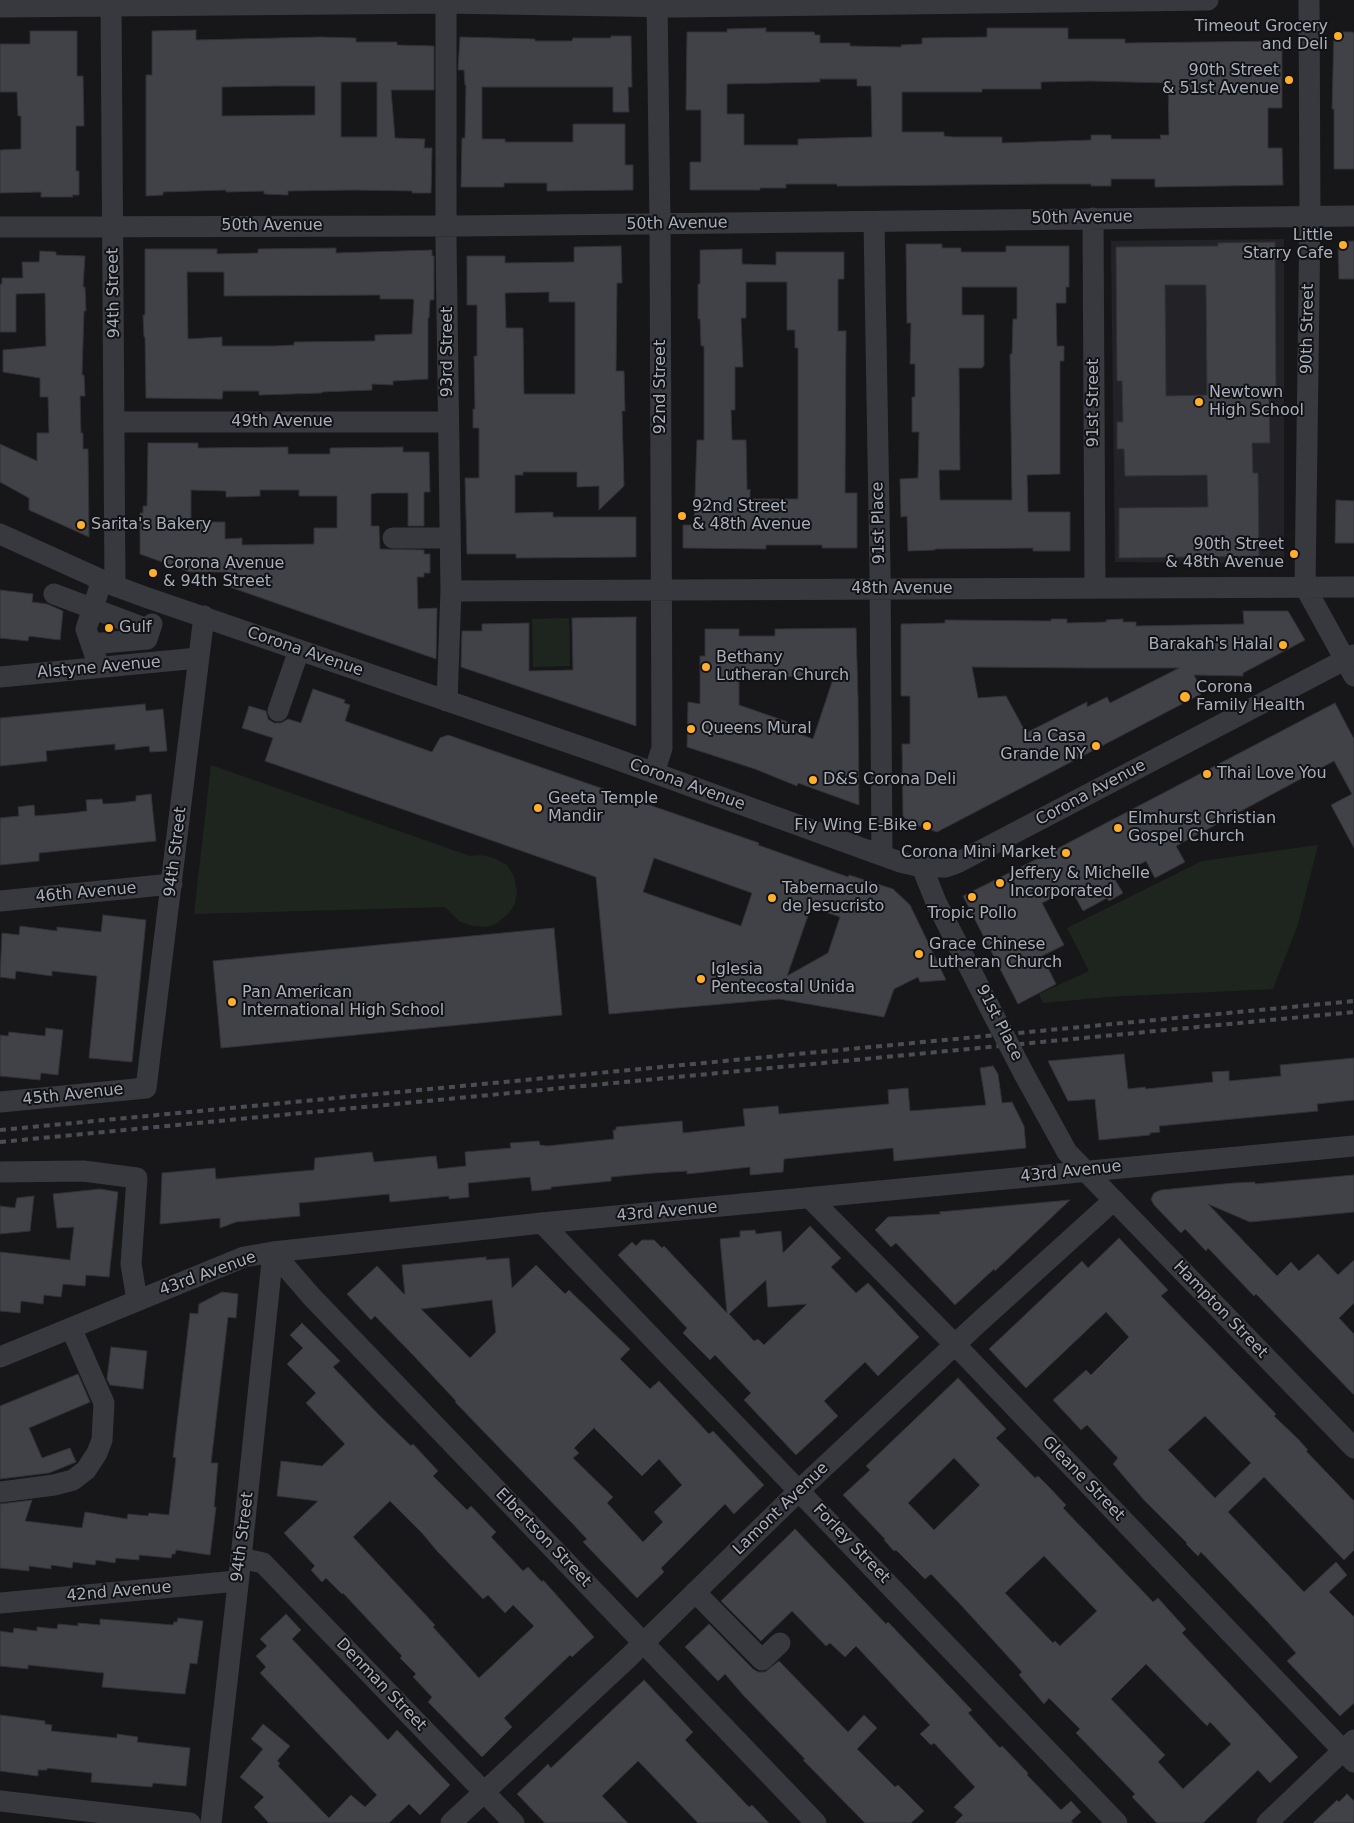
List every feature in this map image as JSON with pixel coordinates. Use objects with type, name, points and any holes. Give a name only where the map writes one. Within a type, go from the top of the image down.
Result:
[{"type":"street","points":[[0,7],[111,3],[446,4],[1208,0]]},
{"type":"street","name":"90th Street","points":[[1309,0],[1310,216],[1305,587],[1351,664]]},
{"type":"street","name":"94th Street","points":[[99,668],[86,629],[92,609],[108,583],[115,422],[111,3]]},
{"type":"street","name":"92nd Street","points":[[654,773],[662,748],[660,224],[657,3]]},
{"type":"street","name":"93rd Street","points":[[446,4],[446,226],[451,591],[447,701]]},
{"type":"street","name":"50th Avenue","points":[[0,227],[446,226],[1354,216]]},
{"type":"street","name":"91st Street","points":[[1093,218],[1095,588]]},
{"type":"street","name":"91st Place","points":[[874,222],[882,855]]},
{"type":"street","name":"49th Avenue","points":[[115,422],[448,422]]},
{"type":"street","name":"Corona Avenue","points":[[0,534],[108,583],[160,602],[654,773],[900,862],[922,867],[946,867],[957,863],[1351,664]]},
{"type":"street","points":[[393,538],[450,538]]},
{"type":"street","name":"48th Avenue","points":[[451,591],[1354,587]]},
{"type":"street","points":[[54,594],[150,630]]},
{"type":"street","points":[[91,644],[147,639],[160,602]]},
{"type":"street","name":"94th Street","points":[[146,1088],[204,616]]},
{"type":"street","points":[[278,711],[299,650]]},
{"type":"street","name":"Alstyne Avenue","points":[[0,677],[198,658]]},
{"type":"street","name":"91st Place","points":[[922,867],[936,902],[1024,1074],[1067,1152],[1087,1172]]},
{"type":"street","name":"46th Avenue","points":[[0,901],[172,884]]},
{"type":"street","name":"45th Avenue","points":[[0,1102],[146,1088]]},
{"type":"street","name":"43rd Avenue","points":[[0,1357],[244,1258],[272,1252],[542,1223],[1354,1146]]},
{"type":"street","points":[[0,1172],[83,1171],[137,1178],[130,1264],[137,1300]]},
{"type":"street","name":"Hampton Street","points":[[1087,1172],[1354,1448]]},
{"type":"street","name":"Gleane Street","points":[[810,1198],[1350,1751]]},
{"type":"street","name":"Lamont Avenue","points":[[451,1823],[644,1643],[799,1490],[1114,1200]]},
{"type":"street","name":"Forley Street","points":[[542,1223],[1117,1823]]},
{"type":"street","name":"94th Street","points":[[211,1823],[241,1558],[272,1252]]},
{"type":"street","name":"Elbertson Street","points":[[272,1252],[311,1296],[816,1823]]},
{"type":"street","points":[[0,1492],[54,1485],[73,1480],[86,1470],[97,1453],[102,1440],[104,1403],[71,1328]]},
{"type":"street","name":"Denman Street","points":[[241,1558],[263,1563],[514,1823]]},
{"type":"street","name":"42nd Avenue","points":[[0,1603],[238,1581]]},
{"type":"street","points":[[695,1592],[762,1660],[780,1643]]},
{"type":"street","points":[[1267,1823],[1350,1751]]},
{"type":"street","points":[[0,1801],[190,1823]]},
{"type":"shaded area","name":"Newtown High School","points":[[1284,239],[1284,563],[1115,562],[1111,241]]},
{"type":"shaded area","points":[[569,618],[570,666],[533,667],[532,619]]},
{"type":"shaded area","points":[[211,765],[470,856],[481,855],[494,858],[507,865],[514,877],[517,891],[515,904],[508,914],[497,923],[487,927],[460,922],[445,907],[194,914]]},
{"type":"shaded area","points":[[1318,845],[1298,924],[1273,989],[1107,997],[1043,1003],[1039,994],[1089,971],[1067,928],[1202,861]]},
{"type":"building","points":[[766,28],[766,32],[814,32],[815,35],[820,35],[820,43],[850,43],[850,46],[901,47],[901,45],[922,44],[922,38],[987,37],[987,28],[1068,28],[1068,39],[1125,39],[1125,43],[1282,41],[1282,108],[1268,108],[1268,148],[1282,148],[1283,185],[1155,187],[1155,179],[1111,179],[1111,186],[1091,186],[1091,184],[837,186],[837,184],[786,184],[786,188],[760,188],[760,190],[690,190],[690,162],[701,162],[701,110],[686,110],[687,32],[727,32],[727,29]],"holes":[[[820,79],[857,79],[857,86],[871,86],[872,137],[798,139],[798,145],[744,145],[744,114],[727,114],[727,84],[820,82]],[[1041,82],[1168,83],[1169,135],[1160,135],[1161,139],[1111,139],[1111,135],[1091,135],[1091,140],[1002,143],[1002,137],[953,137],[944,136],[944,132],[902,132],[902,92],[982,92],[982,89],[1041,89]]]},
{"type":"building","points":[[196,30],[196,40],[320,37],[356,38],[356,42],[397,42],[397,45],[434,46],[434,90],[391,90],[395,138],[425,139],[424,148],[432,148],[431,193],[355,190],[288,191],[288,195],[264,194],[264,191],[226,192],[226,190],[163,192],[163,195],[146,196],[146,75],[152,75],[152,31]],"holes":[[[341,82],[377,82],[377,137],[341,137]],[[315,86],[315,115],[222,116],[222,87]]]},
{"type":"building","points":[[30,31],[77,31],[77,76],[83,76],[84,126],[76,126],[76,171],[79,171],[79,195],[72,195],[73,197],[41,197],[41,192],[0,193],[0,150],[21,149],[21,116],[18,116],[17,92],[0,92],[0,44],[30,44]]},
{"type":"building","points":[[1334,32],[1353,32],[1354,35],[1354,169],[1334,169],[1334,109],[1332,109]]},
{"type":"building","points":[[611,36],[631,36],[632,87],[628,87],[629,112],[613,112],[613,87],[482,87],[482,139],[505,139],[505,142],[573,142],[573,124],[625,124],[625,165],[633,165],[633,190],[547,191],[547,183],[504,183],[504,187],[461,187],[462,138],[465,138],[466,85],[464,70],[458,70],[460,37],[572,41],[573,38],[611,38]]},
{"type":"building","points":[[1354,241],[1354,279],[1339,279],[1338,242]]},
{"type":"building","name":"Newtown High School","points":[[1275,242],[1276,395],[1269,395],[1270,443],[1252,443],[1253,473],[1258,473],[1259,556],[1119,558],[1119,508],[1208,507],[1207,475],[1125,476],[1124,449],[1117,449],[1117,422],[1123,422],[1122,381],[1117,381],[1116,247],[1218,246],[1218,243]],"holes":[[[1165,285],[1206,285],[1207,395],[1166,396]]]},
{"type":"building","points":[[906,244],[942,244],[942,248],[961,248],[961,252],[1006,252],[1006,246],[1069,246],[1069,287],[1066,287],[1066,303],[1056,303],[1057,346],[1064,346],[1064,361],[1060,361],[1060,474],[1027,475],[1028,512],[1070,512],[1070,551],[1033,551],[1033,548],[908,551],[907,516],[901,517],[900,479],[918,478],[919,432],[912,432],[912,397],[915,397],[915,364],[910,364],[911,323],[907,323]],"holes":[[[962,287],[1017,287],[1017,319],[1013,319],[1012,354],[1010,354],[1012,500],[940,500],[939,470],[960,470],[959,368],[982,368],[984,366],[984,315],[962,315]]]},
{"type":"building","points":[[621,246],[622,283],[617,283],[616,371],[624,371],[625,411],[622,411],[624,486],[599,510],[599,486],[577,487],[577,472],[523,472],[523,475],[515,475],[515,513],[553,512],[553,517],[636,517],[636,557],[516,558],[516,554],[467,554],[465,478],[479,478],[479,428],[473,428],[473,409],[475,409],[474,356],[477,356],[477,305],[467,305],[467,256],[505,256],[505,263],[574,262],[574,247]],"holes":[[[549,292],[549,302],[575,302],[575,394],[524,394],[523,328],[506,328],[505,293]]]},
{"type":"building","points":[[336,248],[336,253],[432,250],[432,256],[434,256],[434,300],[430,300],[428,318],[428,379],[393,381],[393,385],[372,384],[372,390],[259,395],[259,391],[223,391],[222,399],[146,398],[143,315],[145,315],[145,249],[217,249],[217,254],[258,253],[258,249]],"holes":[[[187,272],[224,272],[224,296],[380,295],[380,299],[412,299],[414,300],[412,334],[375,335],[375,341],[294,342],[294,345],[275,346],[222,346],[222,337],[188,339]]]},
{"type":"building","points":[[742,249],[742,264],[776,265],[776,252],[844,252],[844,279],[838,279],[838,331],[846,331],[845,493],[857,493],[857,548],[822,548],[822,545],[766,545],[766,549],[683,548],[683,525],[694,525],[697,440],[704,440],[704,346],[701,346],[700,319],[698,319],[700,250]],"holes":[[[746,282],[787,282],[787,330],[795,330],[795,348],[798,348],[798,499],[750,499],[750,489],[747,490],[746,440],[732,440],[731,410],[735,410],[735,367],[743,367],[741,318],[746,318]]]},
{"type":"building","points":[[40,251],[56,252],[56,255],[85,256],[83,287],[85,287],[86,311],[84,311],[82,375],[84,375],[85,396],[80,396],[83,449],[88,449],[89,537],[29,510],[29,498],[0,482],[0,444],[37,461],[37,433],[49,433],[48,397],[40,397],[40,378],[3,372],[3,350],[46,346],[45,293],[16,294],[16,332],[0,332],[0,284],[2,284],[2,278],[23,278],[22,262],[39,262]]},
{"type":"building","points":[[148,443],[198,443],[198,448],[288,447],[288,454],[330,454],[330,448],[403,447],[403,452],[429,452],[430,492],[424,492],[424,526],[408,526],[408,493],[377,493],[371,494],[371,526],[379,526],[380,549],[424,550],[424,554],[430,554],[430,573],[424,573],[424,577],[417,577],[418,609],[437,608],[436,659],[227,586],[227,572],[190,572],[140,554],[140,513],[143,513],[143,506],[147,506]],"holes":[[[191,490],[226,491],[226,497],[260,496],[260,490],[299,490],[299,496],[337,496],[337,528],[314,528],[314,544],[242,545],[242,538],[225,539],[225,522],[191,522]]]},
{"type":"building","points":[[1336,500],[1354,501],[1354,543],[1335,543]]},
{"type":"building","points":[[0,590],[33,594],[32,602],[47,604],[63,611],[60,640],[29,636],[28,641],[0,638]]},
{"type":"building","points":[[1243,611],[1288,611],[1305,640],[1243,673],[1243,676],[1194,675],[1203,693],[937,832],[908,822],[903,816],[902,744],[910,744],[910,696],[901,696],[901,624],[945,623],[945,620],[1051,621],[1051,619],[1067,619],[1067,623],[1106,622],[1106,620],[1123,619],[1123,622],[1136,622],[1136,626],[1244,624]],"holes":[[[972,667],[1179,668],[1110,703],[1107,697],[1087,707],[1087,702],[1026,733],[1006,696],[978,698]]]},
{"type":"building","points":[[636,617],[636,726],[461,667],[462,631],[482,631],[482,624],[529,623],[529,671],[573,670],[572,618]]},
{"type":"building","points":[[856,628],[859,805],[798,783],[797,786],[755,769],[687,747],[688,702],[700,704],[700,656],[705,656],[705,629],[739,629],[739,636],[775,636],[775,629]],"holes":[[[834,676],[813,739],[786,729],[788,722],[739,705],[739,677]]]},
{"type":"building","points":[[313,689],[345,700],[344,703],[350,705],[345,721],[432,752],[440,738],[448,735],[759,843],[758,845],[848,877],[849,875],[893,889],[910,905],[946,980],[920,982],[918,977],[894,989],[884,1017],[779,999],[609,1014],[596,877],[265,761],[273,738],[242,728],[249,706],[266,711],[268,719],[274,723],[281,723],[288,719],[301,723]],"holes":[[[654,858],[752,893],[741,926],[643,892]],[[811,907],[840,917],[828,953],[787,976]]]},
{"type":"building","points":[[1335,703],[1354,739],[1354,848],[1331,805],[1352,794],[1334,761],[1176,846],[1185,862],[1155,878],[1146,861],[1114,878],[1123,893],[1109,901],[1107,898],[1083,911],[1071,889],[1042,903],[1064,945],[1042,956],[1056,984],[1018,1004],[963,896]]},
{"type":"building","points":[[145,704],[146,711],[163,709],[167,751],[150,752],[149,746],[115,750],[115,744],[46,751],[47,761],[0,766],[0,718]]},
{"type":"building","points":[[151,794],[156,841],[39,853],[39,861],[0,865],[0,818],[19,816],[18,807],[34,805],[35,816],[70,813],[87,811],[86,800],[102,799],[103,804],[120,803],[136,801],[136,796]]},
{"type":"building","points":[[103,915],[146,920],[132,1062],[89,1058],[97,976],[52,971],[52,976],[16,971],[15,979],[0,977],[2,933],[19,935],[20,926],[57,931],[57,927],[101,932]]},
{"type":"building","points":[[554,928],[562,1015],[221,1048],[213,961]]},
{"type":"building","points":[[46,1028],[63,1030],[58,1075],[41,1073],[40,1080],[0,1076],[0,1035],[8,1036],[9,1032],[45,1036]]},
{"type":"building","points":[[1124,1054],[1128,1089],[1213,1082],[1212,1072],[1229,1071],[1229,1081],[1281,1076],[1280,1065],[1354,1058],[1354,1100],[1317,1104],[1318,1111],[1159,1126],[1160,1132],[1150,1133],[1150,1135],[1099,1140],[1095,1099],[1068,1101],[1048,1061]]},
{"type":"building","points":[[993,1066],[998,1074],[1002,1103],[1012,1102],[1024,1126],[1026,1148],[894,1161],[893,1148],[784,1159],[783,1172],[750,1175],[750,1167],[687,1174],[687,1171],[653,1173],[611,1177],[611,1181],[551,1187],[551,1189],[532,1191],[530,1177],[468,1183],[469,1197],[449,1199],[449,1196],[390,1202],[389,1194],[299,1203],[300,1216],[236,1222],[220,1228],[220,1218],[160,1224],[162,1173],[215,1168],[216,1179],[314,1170],[315,1158],[372,1152],[374,1162],[436,1156],[438,1169],[466,1166],[465,1152],[511,1148],[510,1143],[539,1141],[540,1145],[547,1146],[614,1139],[613,1130],[616,1130],[616,1127],[682,1121],[683,1133],[745,1126],[743,1109],[778,1106],[779,1114],[889,1104],[888,1090],[908,1088],[910,1111],[986,1105],[980,1068]]},
{"type":"building","points":[[1354,1175],[1354,1212],[1250,1222],[1208,1204],[1277,1276],[1291,1262],[1299,1271],[1318,1254],[1338,1275],[1354,1260],[1354,1303],[1339,1318],[1354,1334],[1354,1395],[1256,1294],[1254,1296],[1208,1248],[1206,1251],[1185,1229],[1181,1233],[1154,1205],[1151,1199],[1154,1193],[1161,1190]]},
{"type":"building","points":[[100,1189],[118,1192],[109,1277],[86,1275],[85,1286],[63,1284],[61,1297],[44,1295],[43,1304],[21,1301],[20,1313],[0,1311],[0,1252],[70,1260],[74,1227],[57,1228],[53,1194]]},
{"type":"building","points":[[34,1196],[30,1231],[0,1234],[0,1206],[15,1208],[17,1198]]},
{"type":"building","points":[[1070,1200],[995,1271],[994,1269],[955,1305],[896,1243],[891,1247],[875,1230],[888,1217],[941,1214],[939,1212]]},
{"type":"building","points":[[810,1226],[841,1258],[831,1267],[856,1293],[868,1283],[919,1337],[878,1376],[865,1362],[824,1401],[838,1416],[796,1455],[744,1400],[751,1393],[715,1355],[710,1360],[683,1333],[687,1328],[618,1255],[632,1242],[636,1246],[642,1240],[654,1240],[662,1248],[664,1246],[727,1313],[720,1239],[740,1237],[740,1231],[755,1230],[756,1234],[781,1231],[783,1253]],"holes":[[[766,1280],[768,1307],[807,1304],[764,1345],[758,1339],[754,1341],[729,1314]]]},
{"type":"building","points":[[1119,1238],[1168,1290],[1161,1296],[1276,1414],[1274,1416],[1298,1439],[1308,1450],[1306,1451],[1354,1501],[1354,1550],[1344,1560],[1264,1477],[1228,1512],[1304,1592],[1336,1562],[1347,1575],[1329,1592],[1354,1617],[1354,1703],[1340,1716],[1287,1661],[1296,1653],[1267,1621],[1201,1552],[1198,1556],[1144,1500],[1113,1464],[1118,1458],[1087,1425],[1081,1430],[1053,1400],[1086,1370],[1091,1375],[1129,1337],[1106,1312],[1026,1388],[989,1349],[1082,1261],[1088,1268]],"holes":[[[1205,1416],[1251,1463],[1215,1498],[1168,1450]]]},
{"type":"building","points":[[486,1257],[486,1260],[509,1258],[512,1288],[536,1265],[565,1294],[569,1290],[630,1349],[620,1359],[650,1389],[659,1381],[709,1434],[713,1431],[764,1485],[734,1514],[725,1504],[661,1568],[664,1572],[637,1598],[583,1542],[587,1539],[455,1402],[413,1355],[375,1316],[371,1320],[347,1294],[377,1266],[405,1295],[402,1265]],"holes":[[[492,1300],[496,1332],[470,1358],[421,1309]],[[594,1428],[642,1476],[659,1459],[682,1485],[654,1512],[663,1522],[643,1542],[607,1503],[613,1497],[573,1458],[579,1453],[574,1448]]]},
{"type":"building","points":[[222,1292],[238,1294],[236,1318],[228,1317],[211,1463],[218,1463],[214,1507],[216,1507],[210,1555],[176,1550],[171,1558],[139,1555],[139,1560],[116,1558],[115,1563],[96,1560],[95,1565],[73,1562],[72,1568],[51,1565],[51,1569],[29,1566],[29,1571],[0,1568],[0,1504],[32,1500],[25,1521],[82,1528],[85,1512],[127,1519],[128,1514],[148,1516],[149,1513],[169,1515],[176,1458],[173,1457],[190,1313],[198,1314],[199,1304]]},
{"type":"building","points":[[302,1323],[340,1361],[333,1367],[378,1414],[411,1446],[413,1444],[438,1471],[433,1476],[467,1510],[471,1506],[496,1532],[491,1537],[523,1571],[528,1567],[542,1582],[543,1580],[594,1637],[572,1657],[570,1655],[504,1718],[512,1727],[482,1757],[428,1702],[432,1697],[413,1677],[416,1674],[400,1658],[402,1656],[343,1593],[326,1578],[322,1582],[311,1570],[315,1566],[284,1533],[318,1501],[277,1496],[281,1461],[322,1466],[345,1444],[306,1403],[316,1393],[287,1364],[303,1348],[290,1335]],"holes":[[[390,1501],[483,1599],[488,1595],[505,1613],[513,1605],[534,1626],[479,1678],[433,1627],[435,1625],[353,1537]]]},
{"type":"building","points":[[111,1347],[147,1351],[143,1389],[110,1385],[107,1379]]},
{"type":"building","points":[[78,1374],[90,1402],[29,1428],[42,1458],[70,1448],[76,1462],[49,1473],[0,1479],[0,1406]]},
{"type":"building","points":[[958,1378],[1006,1429],[996,1438],[1035,1478],[1038,1476],[1049,1487],[1066,1505],[1063,1508],[1153,1602],[1158,1598],[1186,1629],[1182,1633],[1298,1757],[1270,1783],[1258,1770],[1203,1823],[1157,1823],[1132,1797],[1135,1794],[1076,1733],[1080,1729],[1049,1698],[1044,1704],[1019,1675],[1022,1672],[960,1604],[931,1574],[925,1579],[896,1550],[894,1551],[843,1495],[870,1470],[866,1466]],"holes":[[[954,1458],[980,1485],[934,1530],[908,1503]],[[1044,1556],[1097,1611],[1060,1646],[1055,1641],[1053,1643],[1005,1593]],[[1146,1664],[1207,1726],[1210,1722],[1231,1744],[1183,1789],[1158,1762],[1165,1755],[1111,1699]]]},
{"type":"building","points":[[795,1529],[972,1710],[968,1713],[1000,1748],[1002,1746],[1028,1773],[1027,1775],[1061,1810],[1071,1801],[1081,1812],[1071,1821],[1073,1823],[955,1823],[963,1815],[954,1807],[975,1787],[934,1743],[931,1745],[920,1734],[930,1725],[856,1646],[845,1657],[830,1643],[826,1646],[792,1611],[761,1641],[721,1601]]},
{"type":"building","points":[[286,1614],[301,1630],[292,1639],[388,1740],[397,1730],[450,1785],[420,1815],[409,1804],[389,1823],[269,1823],[254,1807],[264,1797],[240,1777],[263,1749],[251,1739],[263,1724],[290,1746],[277,1761],[280,1763],[278,1766],[329,1818],[351,1795],[365,1807],[377,1795],[260,1673],[266,1667],[256,1656],[267,1646],[260,1639]]},
{"type":"building","points":[[178,1618],[203,1621],[197,1664],[190,1663],[185,1694],[102,1687],[104,1673],[28,1665],[28,1669],[0,1666],[0,1631],[13,1633],[14,1628],[37,1631],[37,1627],[57,1629],[58,1624],[78,1626],[78,1623],[100,1625],[100,1619],[173,1625],[174,1622],[177,1622]]},
{"type":"building","points":[[709,1624],[758,1672],[765,1672],[779,1661],[848,1732],[864,1715],[877,1728],[857,1749],[895,1787],[898,1785],[924,1811],[911,1823],[865,1823],[803,1760],[805,1759],[725,1674],[718,1681],[685,1647]]},
{"type":"building","points":[[644,1680],[693,1732],[685,1740],[749,1807],[752,1805],[769,1823],[698,1823],[638,1761],[602,1796],[628,1823],[545,1823],[517,1794],[548,1764],[551,1768]]},
{"type":"building","points":[[0,1715],[45,1721],[45,1724],[52,1725],[51,1731],[117,1738],[117,1734],[138,1737],[137,1742],[190,1748],[186,1786],[153,1783],[152,1787],[91,1782],[92,1773],[47,1768],[47,1770],[38,1770],[38,1776],[0,1771]]},
{"type":"building","points":[[1347,1794],[1354,1801],[1354,1823],[1313,1823],[1337,1800],[1339,1802]]},
{"type":"railway","points":[[0,1130],[1354,1001]]},
{"type":"railway","points":[[0,1142],[1354,1012]]},
{"type":"place","name":"Timeout Grocery and Deli","points":[[1338,36]]},
{"type":"place","name":"90th Street & 51st Avenue","points":[[1289,80]]},
{"type":"place","name":"Little Starry Cafe","points":[[1343,245]]},
{"type":"place","name":"Newtown High School","points":[[1199,402]]},
{"type":"place","name":"92nd Street & 48th Avenue","points":[[682,516]]},
{"type":"place","name":"Sarita's Bakery","points":[[81,525]]},
{"type":"place","name":"90th Street & 48th Avenue","points":[[1294,554]]},
{"type":"place","name":"Corona Avenue & 94th Street","points":[[153,573]]},
{"type":"place","name":"Gulf","points":[[109,628]]},
{"type":"place","name":"Barakah's Halal","points":[[1283,645]]},
{"type":"place","name":"Bethany Lutheran Church","points":[[706,667]]},
{"type":"place","name":"Corona Family Health","points":[[1185,697]]},
{"type":"place","name":"Queens Mural","points":[[691,729]]},
{"type":"place","name":"La Casa Grande NY","points":[[1096,746]]},
{"type":"place","name":"Thai Love You","points":[[1207,774]]},
{"type":"place","name":"D&S Corona Deli","points":[[813,780]]},
{"type":"place","name":"Geeta Temple Mandir","points":[[538,808]]},
{"type":"place","name":"Fly Wing E-Bike","points":[[927,826]]},
{"type":"place","name":"Elmhurst Christian Gospel Church","points":[[1118,828]]},
{"type":"place","name":"Corona Mini Market","points":[[1066,853]]},
{"type":"place","name":"Jeffery & Michelle Incorporated","points":[[1000,883]]},
{"type":"place","name":"Tropic Pollo","points":[[972,897]]},
{"type":"place","name":"Tabernaculo de Jesucristo","points":[[772,898]]},
{"type":"place","name":"Grace Chinese Lutheran Church","points":[[919,954]]},
{"type":"place","name":"Iglesia Pentecostal Unida","points":[[701,979]]},
{"type":"place","name":"Pan American International High School","points":[[232,1002]]}]
